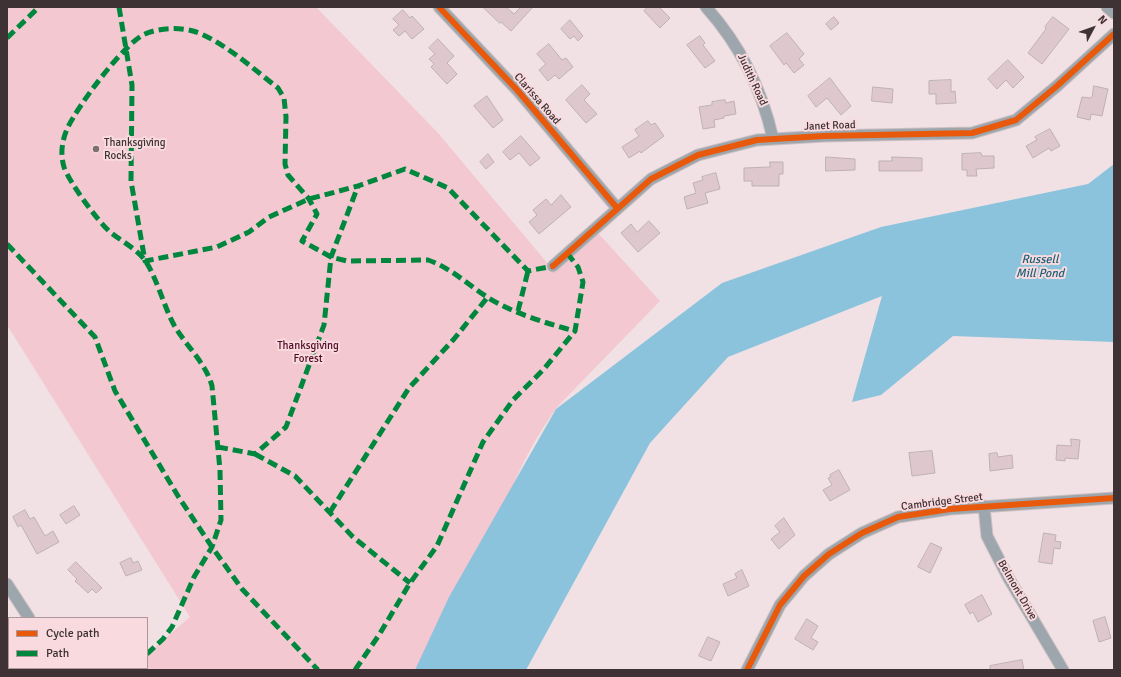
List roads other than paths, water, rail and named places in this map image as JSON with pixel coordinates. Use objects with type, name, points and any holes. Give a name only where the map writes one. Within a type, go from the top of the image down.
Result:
[{"type":"street","name":"Clarissa Road","points":[[439,7],[518,91],[617,208]]},
{"type":"street","name":"Judith Road","points":[[706,7],[721,23],[746,61],[766,109],[773,139]]},
{"type":"street","points":[[1107,7],[1114,12]]},
{"type":"street","name":"Janet Road","points":[[553,266],[651,179],[698,155],[757,140],[906,133],[972,133],[1016,120],[1057,86],[1114,34]]},
{"type":"street","name":"Cambridge Street","points":[[747,670],[780,605],[804,576],[829,554],[862,533],[898,517],[950,509],[1114,498]]},
{"type":"street","name":"Belmont Drive","points":[[984,506],[987,536],[1008,577],[1064,670]]},
{"type":"street","points":[[7,584],[28,617]]},
{"type":"water","name":"Russell Mill Pond","points":[[1114,164],[1114,342],[953,336],[881,395],[852,402],[882,296],[728,357],[650,443],[526,670],[415,670],[449,597],[556,409],[722,283],[881,227],[1088,184]]},
{"type":"place","name":"Thanksgiving Rocks","points":[[96,149]]},
{"type":"park label","name":"Thanksgiving Forest","points":[[308,352]]}]
